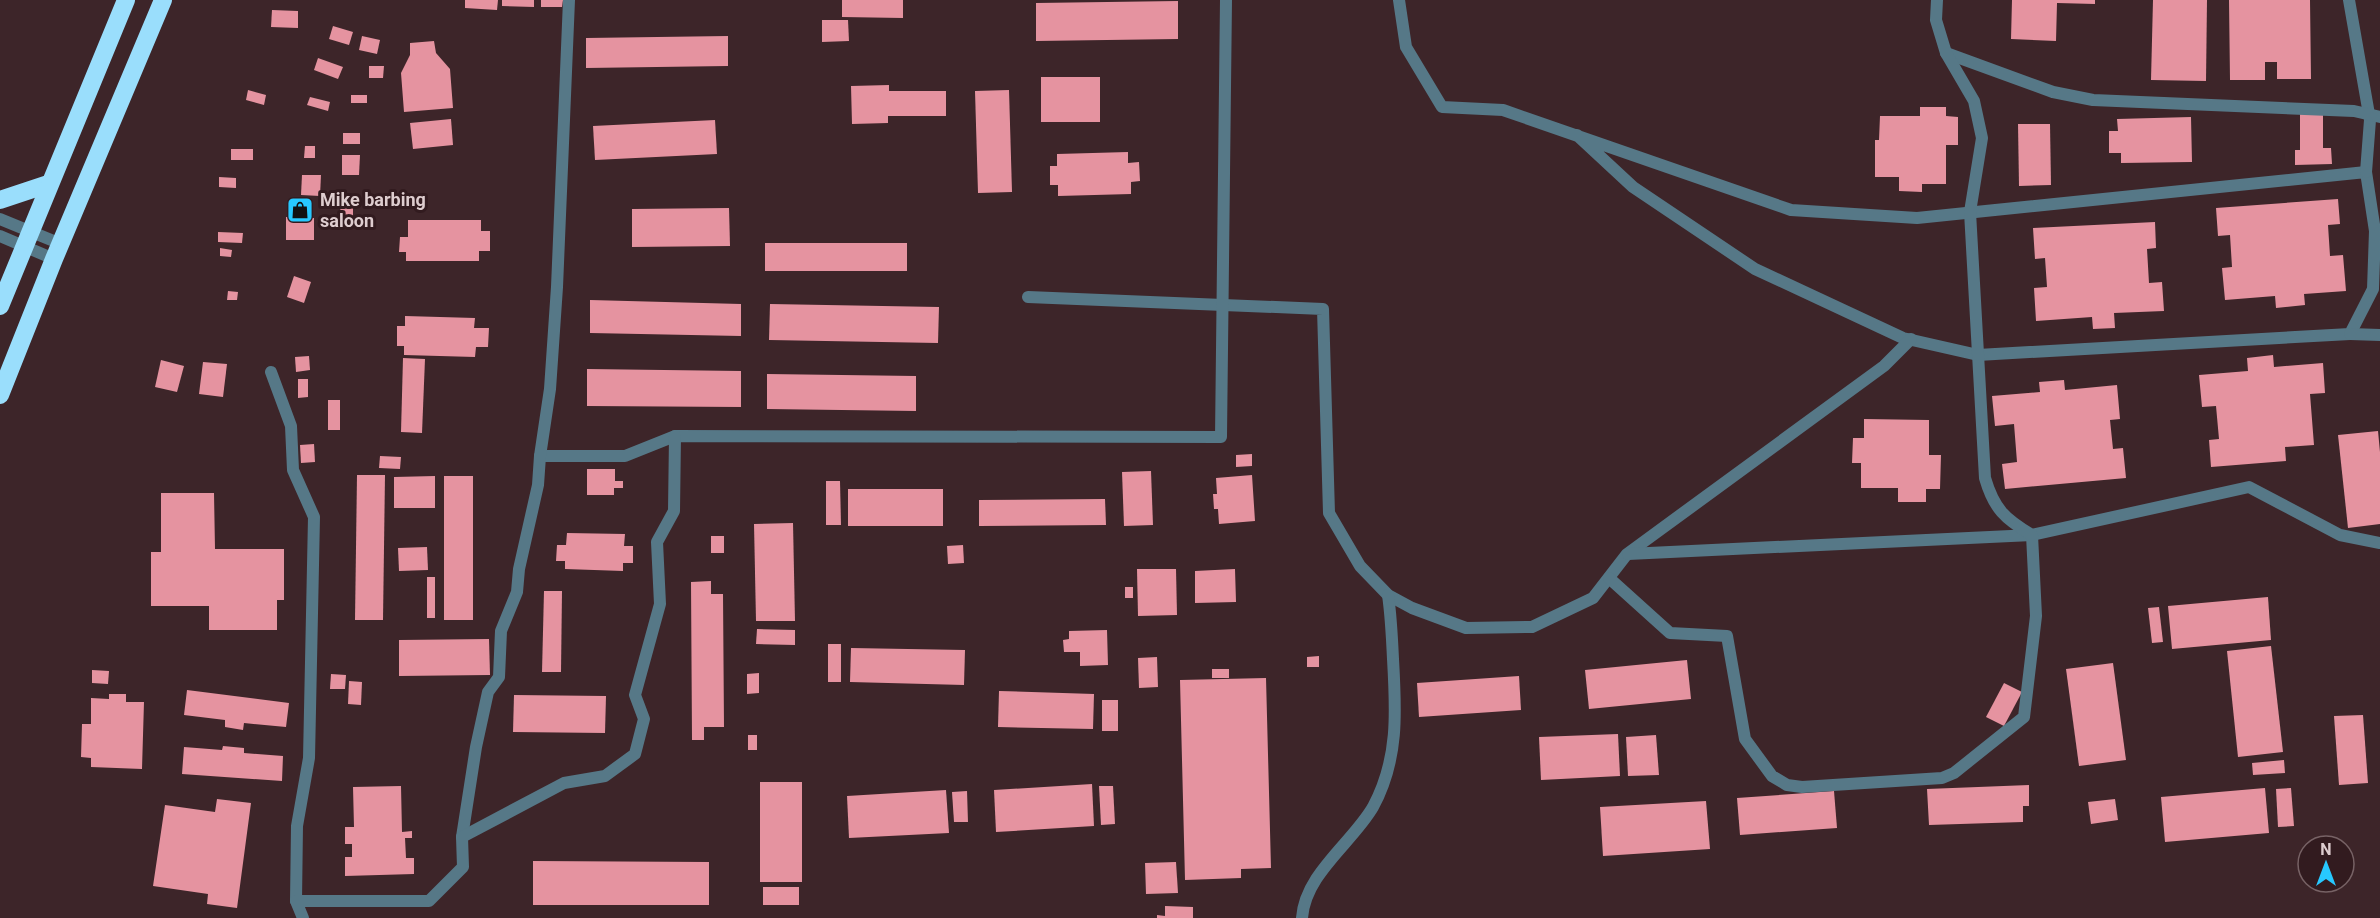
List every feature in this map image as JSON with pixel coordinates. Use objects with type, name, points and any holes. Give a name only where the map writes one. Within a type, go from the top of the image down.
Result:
[{"type":"highway","points":[[0,306],[48,184],[126,0]]},
{"type":"highway","points":[[0,395],[163,0]]},
{"type":"highway","points":[[0,200],[48,184]]},
{"type":"street","points":[[296,901],[429,901],[463,867],[462,837],[477,741],[488,692],[499,677],[501,631],[518,592],[519,569],[538,485],[550,389],[557,287],[569,0]]},
{"type":"street","points":[[540,456],[625,456],[675,436],[1221,437],[1226,0]]},
{"type":"street","points":[[1399,0],[1406,48],[1442,106],[1503,110],[1791,210],[1917,218],[2366,172]]},
{"type":"street","points":[[1937,0],[1936,20],[1946,53],[1974,101],[1982,138],[1970,212],[1985,478],[1990,498],[2000,512],[2014,525],[2032,534]]},
{"type":"street","points":[[2349,0],[2374,115],[2366,172],[2377,231],[2373,289],[2350,334]]},
{"type":"street","points":[[1946,53],[2053,92],[2093,100],[2307,108],[2354,111],[2374,115]]},
{"type":"street","points":[[1577,135],[1633,187],[1755,268],[1911,339],[1978,355],[2350,334],[2380,335]]},
{"type":"street","points":[[0,219],[27,238],[58,251]]},
{"type":"street","points":[[0,236],[27,238],[58,251]]},
{"type":"street","points":[[1028,297],[1323,309],[1329,513],[1360,566],[1388,595],[1412,608],[1466,628],[1532,627],[1593,598],[1627,554],[1884,366],[1911,339]]},
{"type":"street","points":[[272,372],[291,426],[293,470],[314,517],[309,758],[297,826],[296,901],[303,918]]},
{"type":"street","points":[[462,837],[564,783],[605,776],[635,754],[644,719],[635,695],[660,604],[657,542],[674,511],[675,436]]},
{"type":"street","points":[[1627,554],[2032,534],[2249,487],[2340,535],[2380,543]]},
{"type":"street","points":[[1609,578],[1670,633],[1728,636],[1745,739],[1772,776],[1787,785],[1802,787],[1942,778],[1954,773],[2024,717],[2036,616],[2032,534]]},
{"type":"street","points":[[1302,918],[1304,906],[1316,880],[1373,807],[1390,761],[1397,713],[1392,621],[1388,595]]},
{"type":"building","points":[[465,0],[498,0],[497,10],[465,8]]},
{"type":"building","points":[[502,0],[534,0],[534,7],[502,6]]},
{"type":"building","points":[[541,0],[563,0],[562,7],[541,7]]},
{"type":"building","points":[[842,0],[903,0],[903,18],[842,17]]},
{"type":"building","points":[[2012,0],[2095,0],[2095,4],[2057,3],[2056,41],[2011,39]]},
{"type":"building","points":[[2153,0],[2207,0],[2206,81],[2151,80]]},
{"type":"building","points":[[2229,0],[2310,0],[2311,79],[2277,79],[2277,62],[2265,62],[2265,80],[2230,80]]},
{"type":"building","points":[[1178,1],[1178,39],[1036,41],[1036,3]]},
{"type":"building","points":[[272,10],[298,11],[298,28],[271,27]]},
{"type":"building","points":[[822,20],[848,20],[849,41],[822,42]]},
{"type":"building","points":[[333,26],[353,32],[349,45],[329,39]]},
{"type":"building","points":[[362,36],[380,40],[377,54],[359,50]]},
{"type":"building","points":[[728,36],[728,66],[586,68],[586,38]]},
{"type":"building","points":[[434,41],[436,53],[450,69],[453,108],[404,112],[401,73],[410,55],[410,43]]},
{"type":"building","points":[[318,58],[343,67],[338,79],[314,70]]},
{"type":"building","points":[[369,66],[384,66],[383,78],[369,78]]},
{"type":"building","points":[[1041,77],[1100,77],[1100,122],[1041,122]]},
{"type":"building","points":[[889,85],[889,91],[946,91],[946,116],[888,116],[888,123],[852,124],[851,86]]},
{"type":"building","points":[[248,90],[266,95],[264,105],[246,100]]},
{"type":"building","points":[[1009,90],[1012,192],[978,193],[975,91]]},
{"type":"building","points":[[351,95],[367,95],[367,103],[351,103]]},
{"type":"building","points":[[310,97],[330,102],[328,111],[307,105]]},
{"type":"building","points":[[1920,107],[1946,107],[1946,116],[1958,117],[1958,145],[1946,145],[1946,184],[1922,184],[1922,192],[1899,191],[1899,177],[1875,177],[1875,140],[1879,140],[1880,116],[1920,116]]},
{"type":"building","points":[[2300,113],[2323,113],[2323,148],[2331,148],[2332,164],[2295,165],[2295,150],[2300,150]]},
{"type":"building","points":[[2191,117],[2192,162],[2121,163],[2121,153],[2109,153],[2109,131],[2118,131],[2117,119]]},
{"type":"building","points":[[451,119],[453,145],[413,149],[410,123]]},
{"type":"building","points":[[715,120],[717,154],[595,160],[593,126]]},
{"type":"building","points":[[2018,124],[2050,124],[2051,185],[2019,186]]},
{"type":"building","points":[[343,133],[360,133],[360,144],[343,144]]},
{"type":"building","points":[[305,146],[315,146],[315,158],[304,158]]},
{"type":"building","points":[[231,149],[253,149],[253,160],[231,160]]},
{"type":"building","points":[[1128,152],[1128,163],[1139,162],[1140,181],[1131,182],[1131,194],[1058,196],[1058,185],[1050,185],[1050,166],[1057,166],[1057,154]]},
{"type":"building","points":[[342,155],[360,155],[359,175],[342,175]]},
{"type":"building","points":[[302,175],[321,175],[320,196],[301,195]]},
{"type":"building","points":[[219,177],[236,178],[236,188],[219,187]]},
{"type":"building","points":[[341,194],[353,194],[353,219],[340,219]]},
{"type":"building","points":[[2338,199],[2340,224],[2328,225],[2330,256],[2343,255],[2346,291],[2304,294],[2305,305],[2276,308],[2275,296],[2225,300],[2222,268],[2232,267],[2230,235],[2218,236],[2216,208]]},
{"type":"building","points":[[729,208],[730,246],[632,247],[632,209]]},
{"type":"building","points":[[286,217],[314,218],[314,240],[286,240]]},
{"type":"building","points":[[408,220],[481,220],[481,231],[490,231],[490,251],[479,251],[479,261],[406,261],[406,252],[399,252],[400,237],[408,237]]},
{"type":"building","points":[[2155,222],[2156,248],[2147,249],[2149,283],[2162,282],[2164,311],[2114,313],[2115,328],[2093,329],[2092,317],[2036,321],[2034,288],[2047,287],[2045,258],[2035,259],[2033,228]]},
{"type":"building","points":[[218,232],[243,233],[242,243],[218,242]]},
{"type":"building","points":[[765,243],[907,243],[907,271],[765,271]]},
{"type":"building","points":[[220,248],[232,250],[231,257],[220,256]]},
{"type":"building","points":[[294,276],[311,282],[304,303],[287,297]]},
{"type":"building","points":[[228,291],[238,292],[237,300],[227,300]]},
{"type":"building","points":[[590,300],[741,304],[741,336],[590,333]]},
{"type":"building","points":[[770,304],[939,307],[938,343],[769,340]]},
{"type":"building","points":[[405,316],[475,318],[474,328],[489,328],[488,347],[476,347],[475,357],[404,355],[404,346],[397,346],[397,326],[405,326]]},
{"type":"building","points":[[2273,355],[2274,367],[2323,363],[2325,393],[2310,394],[2314,445],[2285,447],[2286,461],[2211,467],[2209,440],[2219,439],[2216,406],[2202,407],[2199,375],[2248,371],[2247,358]]},
{"type":"building","points":[[309,356],[310,370],[296,372],[295,357]]},
{"type":"building","points":[[403,358],[425,359],[422,433],[401,432]]},
{"type":"building","points":[[161,360],[184,366],[177,392],[155,387]]},
{"type":"building","points":[[203,362],[227,364],[223,397],[199,394]]},
{"type":"building","points":[[587,369],[741,371],[741,407],[587,406]]},
{"type":"building","points":[[767,374],[916,376],[916,411],[767,409]]},
{"type":"building","points":[[298,379],[308,379],[308,397],[298,398]]},
{"type":"building","points":[[2064,380],[2065,390],[2117,385],[2120,419],[2110,420],[2113,449],[2123,448],[2126,478],[2005,489],[2002,464],[2017,462],[2014,424],[1995,426],[1992,396],[2040,392],[2039,382]]},
{"type":"building","points":[[328,400],[340,400],[340,430],[328,430]]},
{"type":"building","points":[[1864,419],[1929,420],[1929,455],[1941,455],[1940,489],[1926,489],[1926,502],[1898,502],[1898,488],[1861,488],[1861,463],[1852,463],[1853,438],[1864,438]]},
{"type":"building","points":[[2378,431],[2380,524],[2348,528],[2338,435]]},
{"type":"building","points":[[314,444],[315,462],[301,463],[300,445]]},
{"type":"building","points":[[1252,454],[1252,466],[1236,467],[1236,455]]},
{"type":"building","points":[[380,456],[401,457],[400,469],[379,468]]},
{"type":"building","points":[[587,469],[615,469],[615,481],[623,481],[623,488],[614,488],[614,495],[587,495]]},
{"type":"building","points":[[1151,471],[1153,525],[1124,526],[1122,472]]},
{"type":"building","points":[[357,475],[385,475],[383,620],[355,620]]},
{"type":"building","points":[[1252,475],[1255,521],[1219,524],[1218,509],[1214,509],[1213,494],[1217,494],[1216,478]]},
{"type":"building","points":[[435,476],[435,508],[394,508],[394,477]]},
{"type":"building","points":[[444,476],[473,476],[473,620],[444,620]]},
{"type":"building","points":[[826,481],[840,481],[841,525],[826,525]]},
{"type":"building","points":[[848,489],[943,489],[943,526],[848,526]]},
{"type":"building","points":[[161,493],[214,493],[215,549],[284,549],[284,600],[277,600],[277,630],[209,630],[209,606],[151,606],[151,552],[161,552]]},
{"type":"building","points":[[1105,499],[1106,525],[979,526],[979,500]]},
{"type":"building","points":[[793,523],[795,621],[756,621],[754,524]]},
{"type":"building","points":[[567,533],[625,534],[624,546],[633,546],[633,563],[623,563],[623,571],[565,569],[565,561],[556,561],[557,545],[566,545]]},
{"type":"building","points":[[711,536],[724,536],[724,553],[711,553]]},
{"type":"building","points":[[963,545],[964,563],[948,564],[947,546]]},
{"type":"building","points":[[427,547],[428,570],[399,571],[398,548]]},
{"type":"building","points":[[1137,569],[1176,569],[1177,615],[1138,616]]},
{"type":"building","points":[[1235,569],[1236,602],[1195,603],[1195,571]]},
{"type":"building","points":[[427,577],[435,577],[435,618],[427,618]]},
{"type":"building","points":[[711,581],[711,594],[723,594],[724,727],[704,727],[704,740],[692,740],[691,582]]},
{"type":"building","points":[[1125,587],[1133,587],[1133,598],[1125,598]]},
{"type":"building","points":[[544,591],[562,591],[561,672],[542,672]]},
{"type":"building","points":[[2268,597],[2271,640],[2172,649],[2168,606]]},
{"type":"building","points":[[2159,607],[2163,642],[2152,643],[2148,608]]},
{"type":"building","points":[[757,629],[795,630],[795,645],[756,644]]},
{"type":"building","points":[[1107,630],[1108,665],[1080,666],[1080,652],[1064,652],[1063,640],[1069,639],[1069,631]]},
{"type":"building","points":[[489,639],[490,675],[399,676],[399,640]]},
{"type":"building","points":[[828,644],[841,644],[841,682],[828,682]]},
{"type":"building","points":[[2271,646],[2283,752],[2238,757],[2227,651]]},
{"type":"building","points":[[851,648],[965,650],[964,685],[850,682]]},
{"type":"building","points":[[1319,656],[1319,667],[1307,667],[1307,657]]},
{"type":"building","points":[[1157,657],[1158,687],[1139,688],[1138,658]]},
{"type":"building","points":[[1687,660],[1691,699],[1589,709],[1585,670]]},
{"type":"building","points":[[2113,663],[2126,760],[2079,766],[2066,669]]},
{"type":"building","points":[[1212,669],[1229,669],[1229,678],[1212,678]]},
{"type":"building","points":[[92,670],[109,671],[108,684],[92,683]]},
{"type":"building","points":[[759,673],[759,693],[747,694],[747,674]]},
{"type":"building","points":[[331,674],[346,675],[345,689],[330,689]]},
{"type":"building","points":[[1519,676],[1521,710],[1419,717],[1417,683]]},
{"type":"building","points":[[1266,678],[1271,868],[1241,869],[1241,878],[1185,880],[1180,680]]},
{"type":"building","points":[[349,681],[362,682],[361,705],[348,704]]},
{"type":"building","points":[[2004,683],[2022,692],[2004,726],[1986,717]]},
{"type":"building","points":[[187,690],[289,703],[286,727],[244,723],[243,730],[225,727],[225,720],[184,715]]},
{"type":"building","points":[[999,691],[1094,694],[1093,729],[998,727]]},
{"type":"building","points":[[109,694],[126,694],[126,702],[144,702],[142,769],[91,767],[91,758],[81,757],[82,724],[91,724],[91,698],[109,699]]},
{"type":"building","points":[[514,695],[606,696],[605,733],[513,732]]},
{"type":"building","points":[[1102,700],[1118,700],[1118,731],[1102,731]]},
{"type":"building","points":[[2363,715],[2368,783],[2339,785],[2334,716]]},
{"type":"building","points":[[1618,734],[1620,776],[1541,780],[1539,737]]},
{"type":"building","points":[[748,735],[757,735],[757,750],[748,750]]},
{"type":"building","points":[[1656,735],[1659,775],[1628,776],[1626,737]]},
{"type":"building","points":[[223,746],[244,748],[244,753],[283,756],[282,781],[182,774],[184,747],[222,750]]},
{"type":"building","points":[[2284,760],[2285,773],[2253,775],[2252,763]]},
{"type":"building","points":[[760,782],[802,782],[802,882],[760,882]]},
{"type":"building","points":[[1092,784],[1094,826],[996,832],[994,790]]},
{"type":"building","points":[[2029,785],[2029,806],[2023,806],[2023,822],[1929,825],[1927,789]]},
{"type":"building","points":[[401,786],[402,832],[412,831],[412,838],[405,838],[406,858],[414,858],[414,874],[345,876],[345,857],[352,857],[352,844],[345,844],[345,827],[354,827],[353,787]]},
{"type":"building","points":[[1099,786],[1113,786],[1115,824],[1101,825]]},
{"type":"building","points":[[2265,788],[2269,833],[2165,842],[2161,797]]},
{"type":"building","points":[[2291,788],[2294,826],[2278,827],[2276,789]]},
{"type":"building","points":[[946,790],[949,833],[849,838],[847,796]]},
{"type":"building","points":[[967,791],[968,822],[954,822],[952,792]]},
{"type":"building","points":[[1834,791],[1837,828],[1740,835],[1737,798]]},
{"type":"building","points":[[217,799],[251,803],[237,908],[207,904],[208,894],[153,886],[165,805],[215,812]]},
{"type":"building","points":[[2115,799],[2118,820],[2091,824],[2088,802]]},
{"type":"building","points":[[1706,801],[1710,849],[1603,856],[1600,807]]},
{"type":"building","points":[[533,861],[709,862],[709,905],[533,905]]},
{"type":"building","points":[[1176,862],[1178,893],[1146,894],[1145,863]]},
{"type":"building","points":[[763,887],[799,887],[799,905],[763,905]]},
{"type":"building","points":[[1165,906],[1193,907],[1193,918],[1157,918],[1157,915],[1165,916]]},
{"type":"place","name":"Mike barbing saloon","points":[[300,210]]}]
